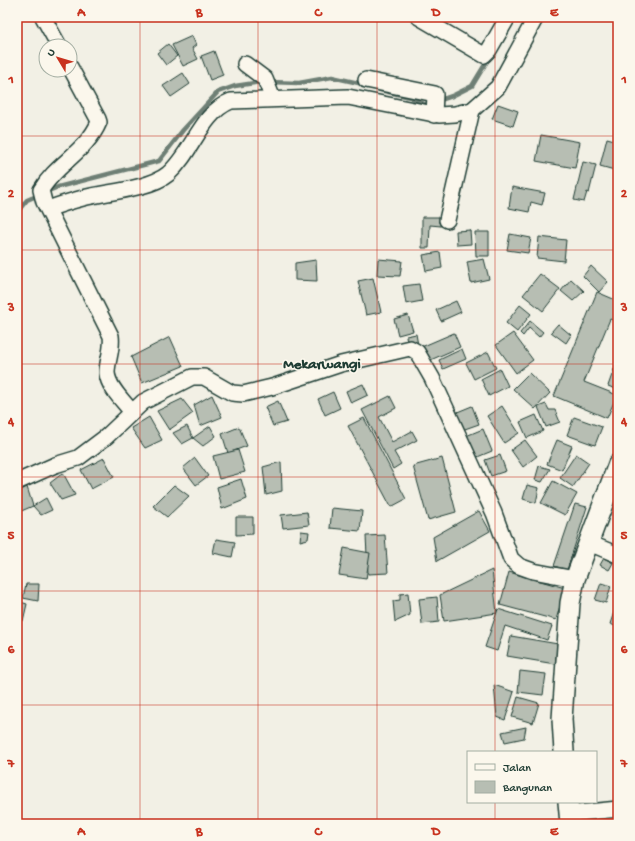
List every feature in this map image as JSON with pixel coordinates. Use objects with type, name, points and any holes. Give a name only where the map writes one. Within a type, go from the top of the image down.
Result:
[{"type":"main road","points":[[564,751],[562,719],[568,620],[575,580],[618,464]]},
{"type":"street","points":[[43,17],[55,38]]},
{"type":"street","points":[[419,17],[484,55],[489,50],[508,17]]},
{"type":"street","points":[[44,200],[83,198],[143,185],[167,175],[188,153],[211,113],[223,104],[269,90],[435,106],[455,114],[472,110],[498,87],[536,17]]},
{"type":"street","points":[[245,64],[269,90]]},
{"type":"street","points":[[76,78],[98,119],[98,122],[84,145],[48,179],[44,200],[111,336],[112,344],[107,373],[111,384],[132,412]]},
{"type":"street","points":[[366,80],[435,94],[435,106]]},
{"type":"street","points":[[447,220],[472,110]]},
{"type":"street","points":[[17,482],[55,465],[78,458],[106,437],[143,402],[156,394],[192,377],[204,377],[232,392],[243,394],[272,387],[341,364],[410,348],[417,352],[432,378],[494,513],[511,559],[519,566],[534,571],[575,580]]},
{"type":"street","points":[[589,543],[618,555]]},
{"type":"street","points":[[569,813],[618,809]]},
{"type":"building","points":[[192,36],[196,45],[192,48],[198,59],[183,66],[172,45]]},
{"type":"building","points":[[168,44],[177,56],[166,65],[157,53]]},
{"type":"building","points":[[214,51],[223,75],[210,80],[201,56]]},
{"type":"building","points":[[183,73],[190,84],[171,97],[163,86]]},
{"type":"building","points":[[498,104],[518,111],[513,126],[492,119]]},
{"type":"building","points":[[541,135],[580,142],[575,168],[536,161]]},
{"type":"building","points":[[607,138],[618,141],[618,171],[600,166]]},
{"type":"building","points":[[583,162],[596,165],[589,193],[587,192],[584,202],[574,200]]},
{"type":"building","points":[[512,187],[545,193],[542,205],[531,202],[529,212],[509,208]]},
{"type":"building","points":[[422,217],[441,217],[441,226],[430,225],[429,248],[422,248]]},
{"type":"building","points":[[470,230],[471,244],[457,245],[456,231]]},
{"type":"building","points":[[475,232],[489,232],[489,256],[476,256]]},
{"type":"building","points":[[510,234],[531,238],[528,253],[507,250]]},
{"type":"building","points":[[539,237],[566,240],[564,261],[537,258]]},
{"type":"building","points":[[440,252],[442,268],[426,271],[423,255]]},
{"type":"building","points":[[378,259],[402,261],[400,276],[377,275]]},
{"type":"building","points":[[484,259],[489,279],[471,283],[467,262]]},
{"type":"building","points":[[316,260],[317,281],[295,280],[295,263]]},
{"type":"building","points":[[591,266],[608,282],[599,292],[583,276]]},
{"type":"building","points":[[540,274],[560,289],[543,311],[523,295]]},
{"type":"building","points":[[373,278],[381,312],[366,315],[358,281]]},
{"type":"building","points":[[571,279],[584,291],[573,301],[561,291]]},
{"type":"building","points":[[419,284],[422,301],[406,304],[403,286]]},
{"type":"building","points":[[597,292],[618,301],[618,322],[610,319],[584,382],[617,395],[607,418],[554,396]]},
{"type":"building","points":[[456,301],[461,312],[441,321],[436,310]]},
{"type":"building","points":[[520,305],[531,314],[517,332],[506,323]]},
{"type":"building","points":[[408,315],[413,331],[398,335],[394,319]]},
{"type":"building","points":[[530,321],[543,332],[539,337],[529,328],[523,336],[520,333]]},
{"type":"building","points":[[558,324],[571,335],[566,343],[551,332]]},
{"type":"building","points":[[454,333],[460,347],[426,362],[419,348]]},
{"type":"building","points":[[513,333],[533,360],[516,373],[496,345]]},
{"type":"building","points":[[416,334],[418,345],[408,347],[406,336]]},
{"type":"building","points":[[170,337],[183,366],[142,383],[131,357]]},
{"type":"building","points":[[462,349],[466,359],[443,369],[439,360]]},
{"type":"building","points":[[488,352],[496,368],[474,379],[466,363]]},
{"type":"building","points":[[500,369],[508,386],[489,396],[481,379]]},
{"type":"building","points":[[614,369],[618,371],[618,390],[608,386]]},
{"type":"building","points":[[529,373],[550,393],[535,409],[513,389]]},
{"type":"building","points":[[363,384],[368,395],[351,403],[346,391]]},
{"type":"building","points":[[333,392],[340,408],[325,415],[318,399]]},
{"type":"building","points":[[212,395],[222,417],[200,426],[194,405]]},
{"type":"building","points":[[390,396],[396,408],[379,417],[392,442],[412,431],[417,440],[394,452],[401,464],[393,469],[362,410]]},
{"type":"building","points":[[182,399],[193,413],[169,430],[157,411]]},
{"type":"building","points":[[278,401],[287,422],[273,426],[265,407]]},
{"type":"building","points":[[546,404],[549,410],[555,410],[560,422],[546,427],[538,407]]},
{"type":"building","points":[[472,406],[479,424],[462,430],[455,413]]},
{"type":"building","points":[[502,406],[519,433],[504,443],[487,416]]},
{"type":"building","points":[[536,415],[543,431],[527,438],[520,422]]},
{"type":"building","points":[[149,417],[162,440],[145,448],[131,428]]},
{"type":"building","points":[[574,417],[602,427],[595,445],[567,435]]},
{"type":"building","points":[[364,418],[406,499],[391,507],[348,426]]},
{"type":"building","points":[[187,426],[193,438],[182,444],[173,433]]},
{"type":"building","points":[[210,426],[216,436],[203,446],[193,438]]},
{"type":"building","points":[[239,427],[247,446],[228,453],[222,434]]},
{"type":"building","points":[[483,429],[492,451],[475,458],[466,436]]},
{"type":"building","points":[[525,440],[537,456],[523,467],[511,450]]},
{"type":"building","points":[[557,440],[572,446],[562,470],[547,464]]},
{"type":"building","points":[[238,450],[245,472],[219,479],[213,456]]},
{"type":"building","points":[[576,454],[589,463],[573,487],[560,478]]},
{"type":"building","points":[[500,455],[506,471],[491,476],[485,460]]},
{"type":"building","points":[[104,458],[114,477],[91,489],[81,470]]},
{"type":"building","points":[[195,458],[208,476],[196,485],[183,468]]},
{"type":"building","points":[[442,458],[456,512],[428,520],[413,466]]},
{"type":"building","points":[[281,462],[282,491],[266,495],[263,467]]},
{"type":"building","points":[[539,466],[550,469],[542,482],[535,480]]},
{"type":"building","points":[[63,473],[75,495],[61,500],[50,483]]},
{"type":"building","points":[[241,479],[247,499],[222,509],[217,487]]},
{"type":"building","points":[[553,481],[577,494],[565,515],[541,503]]},
{"type":"building","points":[[174,485],[189,496],[167,517],[153,506]]},
{"type":"building","points":[[527,485],[539,488],[536,503],[523,499]]},
{"type":"building","points":[[27,487],[33,506],[19,512],[17,509],[17,492]]},
{"type":"building","points":[[46,498],[52,510],[41,515],[33,506]]},
{"type":"building","points":[[575,504],[587,507],[567,570],[554,566]]},
{"type":"building","points":[[332,508],[362,511],[360,531],[330,528]]},
{"type":"building","points":[[479,511],[490,531],[437,561],[433,537]]},
{"type":"building","points":[[307,512],[309,525],[283,528],[281,515]]},
{"type":"building","points":[[236,517],[253,517],[253,534],[236,535]]},
{"type":"building","points":[[301,531],[309,532],[308,539],[300,541]]},
{"type":"building","points":[[385,535],[388,573],[368,574],[366,536]]},
{"type":"building","points":[[216,539],[235,542],[232,557],[213,553]]},
{"type":"building","points":[[344,548],[370,553],[366,579],[339,575]]},
{"type":"building","points":[[604,558],[613,563],[609,570],[600,565]]},
{"type":"building","points":[[492,570],[497,613],[444,621],[440,595]]},
{"type":"building","points":[[509,572],[565,588],[556,620],[500,605]]},
{"type":"building","points":[[601,583],[611,586],[606,603],[595,600]]},
{"type":"building","points":[[26,584],[39,584],[38,601],[23,598]]},
{"type":"building","points":[[408,593],[410,615],[395,622],[393,601],[400,600],[400,594]]},
{"type":"building","points":[[437,597],[439,622],[422,624],[419,599]]},
{"type":"building","points":[[17,601],[27,604],[23,621],[17,619]]},
{"type":"building","points":[[616,606],[618,607],[618,627],[610,624]]},
{"type":"building","points":[[498,609],[552,626],[547,640],[505,626],[497,651],[485,647]]},
{"type":"building","points":[[511,636],[558,644],[555,664],[507,656]]},
{"type":"building","points":[[520,671],[546,674],[543,695],[518,692]]},
{"type":"building","points":[[494,685],[514,692],[505,720],[497,717]]},
{"type":"building","points":[[518,697],[539,703],[533,723],[512,717]]},
{"type":"building","points":[[526,727],[524,738],[505,742],[502,732]]},
{"type":"waterway","points":[[380,90],[410,97],[426,105],[452,96],[472,86],[489,58]]},
{"type":"waterway","points":[[268,82],[299,83],[332,77],[363,84]]},
{"type":"waterway","points":[[17,212],[27,200],[58,187],[159,161],[183,130],[218,92],[235,86],[261,82]]},
{"type":"district","name":"Mekarwangi","points":[[322,365]]}]
